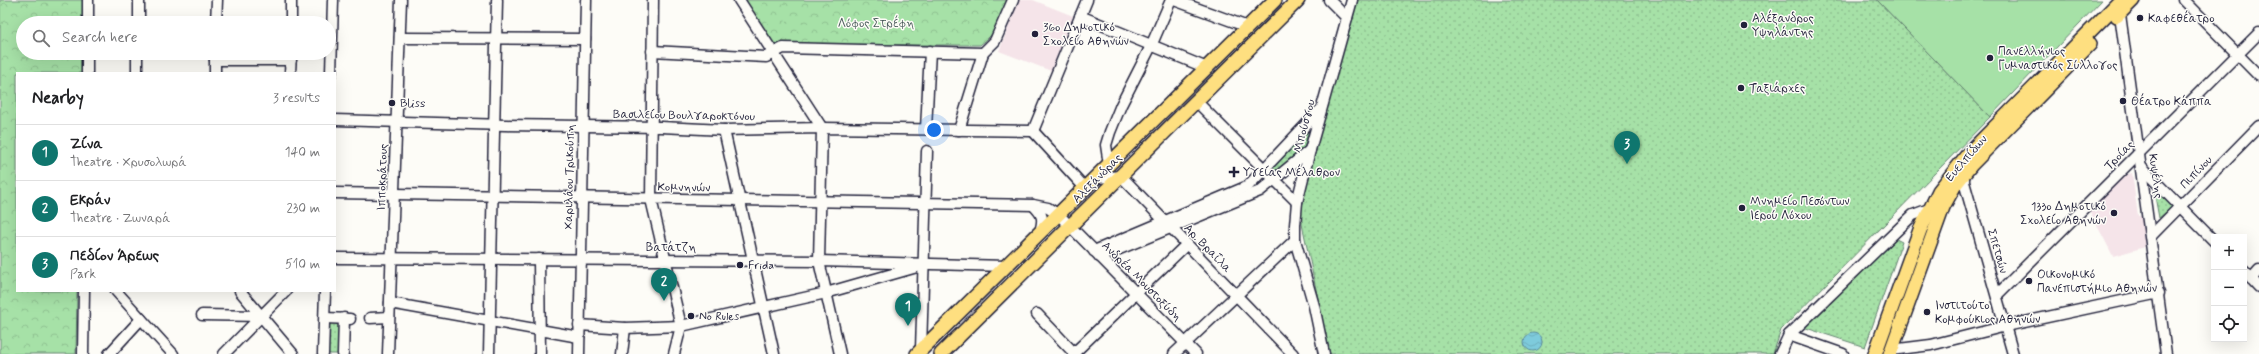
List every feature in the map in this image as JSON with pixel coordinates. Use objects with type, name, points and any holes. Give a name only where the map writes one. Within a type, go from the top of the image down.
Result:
[{"type":"main road","name":"Αλεξάνδρας","points":[[919,352],[1059,216],[1276,0]]},
{"type":"main road","name":"Αλεξάνδρας","points":[[948,352],[1070,226],[1298,0]]},
{"type":"main road","points":[[2120,5],[2133,0]]},
{"type":"main road","name":"Ευελπίδων","points":[[1875,354],[1928,209],[1946,180],[1968,154],[2120,5]]},
{"type":"main road","name":"Ευελπίδων","points":[[1890,352],[1927,249],[1948,196],[1964,174],[2120,5]]},
{"type":"street","points":[[88,0],[88,16]]},
{"type":"street","points":[[139,0],[139,16]]},
{"type":"street","points":[[216,16],[217,0]]},
{"type":"street","points":[[291,16],[292,0]]},
{"type":"street","points":[[333,0],[333,16]]},
{"type":"street","name":"Ιπποκράτους","points":[[388,354],[401,0]]},
{"type":"street","points":[[489,354],[496,0]]},
{"type":"street","name":"Χαριλάου Τρικούπη","points":[[579,354],[586,0]]},
{"type":"street","points":[[653,0],[651,199],[681,326],[674,354]]},
{"type":"street","points":[[739,0],[822,128],[819,261],[840,354]]},
{"type":"street","points":[[959,130],[983,53],[995,41],[1012,0]]},
{"type":"street","points":[[1086,189],[1033,131],[1087,0]]},
{"type":"street","points":[[1109,165],[1106,145],[1110,132],[1121,105],[1151,46],[1171,0]]},
{"type":"street","points":[[1174,0],[1248,27]]},
{"type":"street","points":[[1274,23],[1289,0]]},
{"type":"street","points":[[1329,0],[1347,18]]},
{"type":"street","name":"Μπούσγου","points":[[1324,354],[1314,306],[1295,240],[1297,202],[1352,0]]},
{"type":"street","points":[[2184,0],[2259,76]]},
{"type":"street","name":"Κυψέλης","points":[[2120,5],[2166,354]]},
{"type":"street","points":[[1080,16],[1207,68]]},
{"type":"street","name":"Τροίας","points":[[1997,295],[2139,152],[2258,36]]},
{"type":"street","points":[[400,38],[585,39]]},
{"type":"street","points":[[652,51],[766,57],[782,48],[983,53]]},
{"type":"street","points":[[926,129],[930,51]]},
{"type":"street","points":[[87,60],[87,72]]},
{"type":"street","points":[[137,60],[137,72]]},
{"type":"street","points":[[215,60],[215,72]]},
{"type":"street","points":[[290,72],[291,60]]},
{"type":"street","points":[[331,60],[331,72]]},
{"type":"street","points":[[1196,101],[1297,202]]},
{"type":"street","points":[[1168,225],[1242,189],[1264,170],[1322,108]]},
{"type":"street","name":"Βασιλείου Βουλγαροκτόνου","points":[[336,120],[494,125],[651,126],[724,130],[822,128],[1033,131]]},
{"type":"street","name":"Πιπίνου","points":[[2151,236],[2259,126]]},
{"type":"street","points":[[724,130],[774,354]]},
{"type":"street","points":[[1097,254],[1168,225],[1252,195],[1275,181],[1310,150]]},
{"type":"street","points":[[919,352],[927,151]]},
{"type":"street","name":"Σπετσών","points":[[1968,154],[1964,174],[2013,354]]},
{"type":"street","points":[[2141,167],[2211,238]]},
{"type":"street","points":[[1097,178],[1120,176]]},
{"type":"street","name":"Αρ. Βραΐλα","points":[[1120,176],[1236,295],[1288,352]]},
{"type":"street","name":"Κομνηνών","points":[[336,193],[740,201],[820,200],[1033,205],[1048,208],[1070,226]]},
{"type":"street","points":[[1033,205],[1044,218],[1039,234]]},
{"type":"street","points":[[1780,354],[1789,335],[1913,215],[1928,209]]},
{"type":"street","name":"Ανδρέα Μουστοξύδη","points":[[1070,226],[1196,354]]},
{"type":"street","points":[[1174,354],[1295,240]]},
{"type":"street","points":[[1037,314],[1074,354],[1187,244]]},
{"type":"street","points":[[1915,244],[1927,249]]},
{"type":"street","name":"Βατάτζη","points":[[336,258],[752,260],[1006,266]]},
{"type":"street","points":[[539,259],[540,354]]},
{"type":"street","points":[[579,325],[625,328],[681,326],[763,306],[826,293],[923,265]]},
{"type":"street","points":[[2259,270],[2247,275],[2259,287]]},
{"type":"street","points":[[83,354],[84,292]]},
{"type":"street","points":[[117,292],[173,354]]},
{"type":"street","points":[[241,292],[293,354]]},
{"type":"street","points":[[224,354],[285,292]]},
{"type":"street","points":[[323,354],[325,292]]},
{"type":"street","points":[[1890,352],[1932,350],[2006,326],[2159,293]]},
{"type":"street","points":[[390,303],[579,336]]},
{"type":"street","points":[[202,315],[261,316]]},
{"type":"street","points":[[110,353],[141,318]]},
{"type":"street","points":[[324,318],[347,318],[344,354]]},
{"type":"street","points":[[370,318],[389,318]]},
{"type":"street","points":[[622,354],[625,328]]},
{"type":"street","points":[[1789,335],[1843,354]]},
{"type":"shaded area","name":"36ο Δημοτικό Σχολείο Αθηνών","points":[[1019,0],[1033,0],[1073,16],[1051,71],[999,51]]},
{"type":"shaded area","name":"133ο Δημοτικό Σχολείο Αθηνών","points":[[2132,173],[2138,216],[2142,216],[2145,247],[2113,256],[2089,210],[2124,175]]},
{"type":"green space","points":[[0,0],[83,0],[83,16],[16,16],[16,60],[82,60],[82,72],[16,72],[16,292],[77,292],[76,354],[0,354]]},
{"type":"green space","name":"Λόφος Στρέφη","points":[[743,0],[1009,0],[1001,19],[994,30],[986,41],[980,45],[772,45]]},
{"type":"green space","points":[[1357,0],[1877,0],[1990,117],[1781,330],[1773,354],[1330,354],[1302,224],[1301,198]]},
{"type":"green space","name":"Πανελλήνιος Γυμναστικός Σύλλογος","points":[[1877,0],[2102,0],[1990,117]]},
{"type":"green space","points":[[1310,126],[1303,152],[1276,176],[1268,169]]},
{"type":"green space","points":[[2156,189],[2172,207],[2159,218],[2154,191]]},
{"type":"green space","points":[[1896,239],[1902,242],[1865,347],[1803,327]]},
{"type":"green space","points":[[328,320],[343,320],[342,354],[326,354]]},
{"type":"water","points":[[1533,333],[1539,336],[1542,342],[1539,348],[1533,351],[1527,348],[1524,342],[1527,336]]},
{"type":"place","name":"Καφεθέατρο","points":[[2140,18]]},
{"type":"place","name":"Αλέξανδρος Υψηλάντης","points":[[1744,25]]},
{"type":"place","name":"36ο Δημοτικό Σχολείο Αθηνών","points":[[1035,34]]},
{"type":"place","name":"Πανελλήνιος Γυμναστικός Σύλλογος","points":[[1990,58]]},
{"type":"place","name":"Ταξιάρχες","points":[[1741,88]]},
{"type":"place","name":"Θέατρο Κάππα","points":[[2123,101]]},
{"type":"place","name":"Bliss","points":[[392,103]]},
{"type":"place","name":"Πεδίον Άρεως","points":[[1627,164]]},
{"type":"place","name":"Υγείας Μέλαθρον","points":[[1234,172]]},
{"type":"place","name":"Μνημείο Πεσόντων Ιερού Λόχου","points":[[1742,208]]},
{"type":"place","name":"133ο Δημοτικό Σχολείο Αθηνών","points":[[2114,213]]},
{"type":"place","name":"Frida","points":[[740,265]]},
{"type":"place","name":"Οικονομικό Πανεπιστήμιο Αθηνών","points":[[2029,281]]},
{"type":"place","name":"Εκράν","points":[[664,301]]},
{"type":"place","name":"Ινστιτούτο Κομφούκιος Αθηνών","points":[[1927,312]]},
{"type":"place","name":"No Rules","points":[[691,316]]},
{"type":"place","name":"Ζίνα","points":[[908,326]]}]
